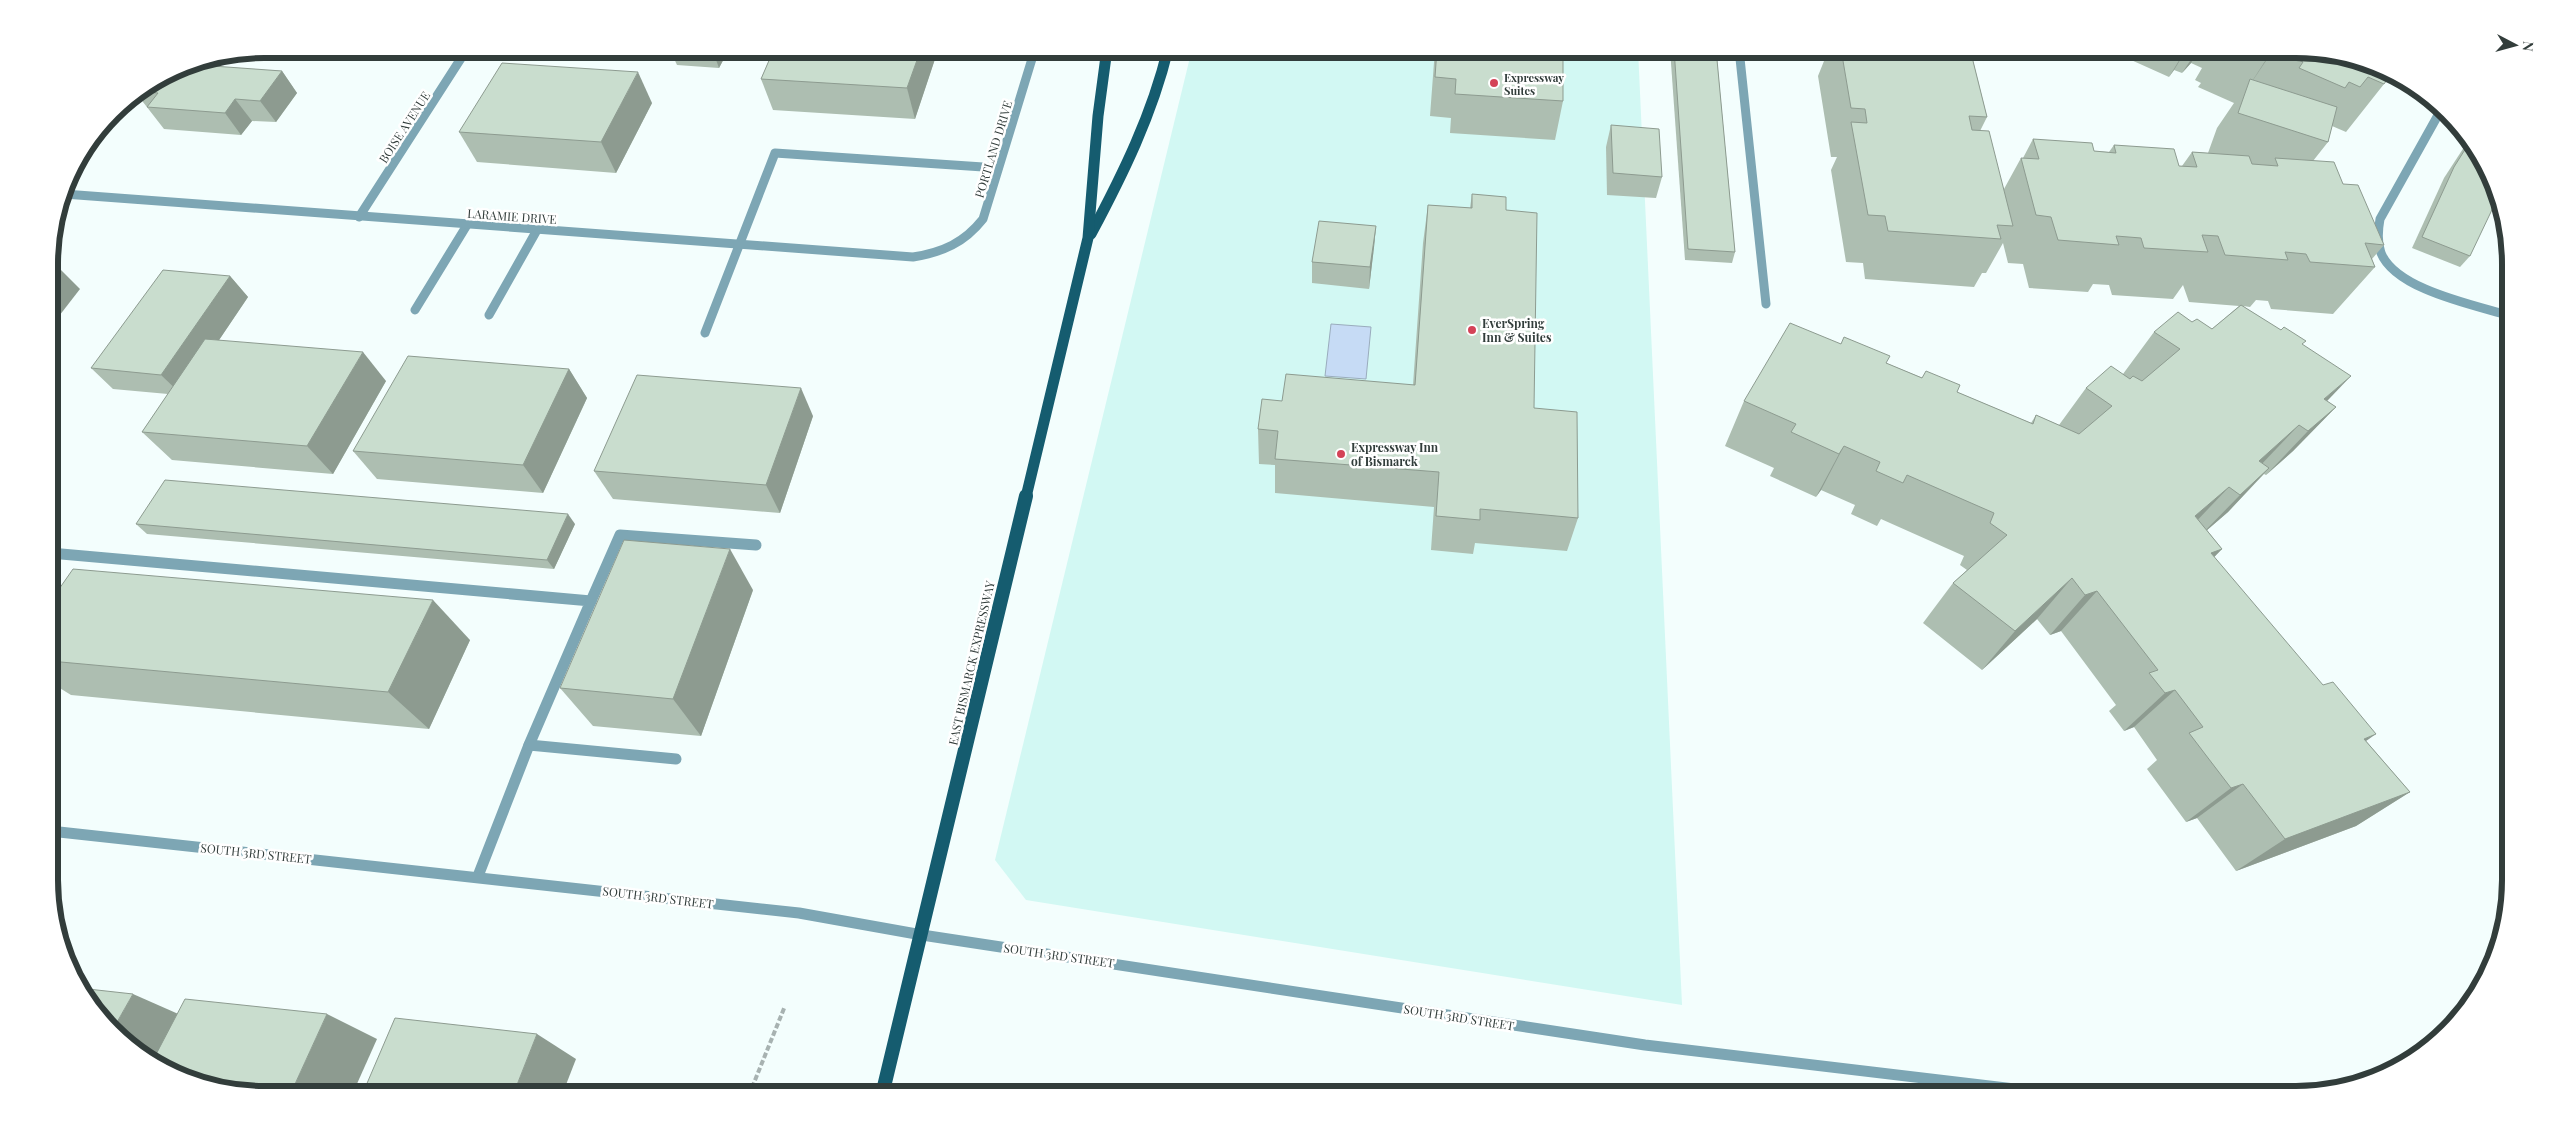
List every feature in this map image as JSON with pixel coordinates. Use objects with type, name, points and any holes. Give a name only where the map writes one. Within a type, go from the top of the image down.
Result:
[{"type":"main road","name":"EAST BISMARCK EXPRESSWAY","points":[[884,1086],[1088,238],[1098,116],[1106,58]]},
{"type":"main road","name":"EAST BISMARCK EXPRESSWAY","points":[[1088,238],[1123,174],[1140,138],[1158,88],[1166,58]]},
{"type":"street","name":"BOISE AVENUE","points":[[359,217],[461,58]]},
{"type":"street","name":"PORTLAND DRIVE","points":[[957,245],[972,234],[983,219],[1032,58]]},
{"type":"street","points":[[1740,58],[1766,304]]},
{"type":"street","points":[[2438,115],[2380,219],[2378,236],[2383,256],[2398,274],[2425,288],[2502,313]]},
{"type":"street","points":[[705,333],[775,152],[998,168]]},
{"type":"street","name":"LARAMIE DRIVE","points":[[69,194],[740,246],[913,257],[936,254],[957,245]]},
{"type":"street","points":[[415,310],[467,225]]},
{"type":"street","points":[[489,315],[536,230]]},
{"type":"street","points":[[478,876],[530,745],[620,535],[756,545]]},
{"type":"street","points":[[58,553],[591,601]]},
{"type":"street","points":[[530,745],[676,759]]},
{"type":"street","name":"SOUTH 3RD STREET","points":[[58,832],[478,876],[799,913],[922,935],[1644,1045],[1989,1086]]},
{"type":"path","points":[[753,1086],[785,1006]]},
{"type":"shaded area","points":[[1190,58],[1638,58],[1682,1005],[1026,900],[995,860]]},
{"type":"shaded area","points":[[1331,324],[1371,327],[1366,379],[1325,376]]},
{"type":"shaded area","points":[[2502,483],[2502,532],[2500,506]]},
{"type":"building","points":[[770,58],[918,58],[907,88],[761,79]]},
{"type":"building","points":[[1436,58],[1563,58],[1563,101],[1455,94],[1456,79],[1435,77]]},
{"type":"building","points":[[1675,58],[1717,58],[1735,252],[1688,249]]},
{"type":"building","points":[[1843,58],[1972,58],[1987,117],[1969,116],[1972,130],[1989,131],[2013,226],[1997,225],[2001,239],[1888,231],[1885,216],[1868,215],[1851,122],[1867,123],[1865,109],[1851,108]]},
{"type":"building","points":[[2294,58],[2337,61],[2363,68],[2388,79],[2384,84],[2368,77],[2360,87],[2349,82],[2345,88],[2299,68],[2303,62]]},
{"type":"building","points":[[502,63],[638,72],[601,142],[459,132]]},
{"type":"building","points":[[207,66],[282,71],[260,101],[235,99],[225,113],[147,107],[158,93],[149,92],[185,73]]},
{"type":"building","points":[[2250,79],[2337,107],[2328,142],[2238,113]]},
{"type":"building","points":[[1611,125],[1659,129],[1662,177],[1613,173]]},
{"type":"building","points":[[2033,139],[2092,143],[2094,151],[2116,153],[2114,145],[2174,149],[2179,166],[2197,167],[2192,152],[2249,156],[2252,164],[2278,166],[2275,158],[2334,162],[2343,184],[2358,185],[2384,245],[2365,243],[2375,267],[2310,262],[2306,254],[2285,252],[2288,260],[2225,255],[2218,236],[2202,235],[2208,252],[2144,248],[2141,238],[2116,236],[2119,245],[2058,240],[2051,217],[2036,215],[2021,158],[2039,159]]},
{"type":"building","points":[[2467,147],[2481,172],[2494,206],[2470,256],[2422,237],[2454,167]]},
{"type":"building","name":"EverSpring Inn & Suites","points":[[1472,194],[1506,197],[1506,210],[1537,213],[1534,408],[1577,412],[1578,518],[1480,509],[1480,520],[1436,516],[1439,472],[1275,459],[1278,431],[1258,429],[1262,399],[1282,401],[1286,374],[1415,385],[1428,205],[1472,208]]},
{"type":"building","points":[[1319,221],[1376,226],[1370,267],[1312,262]]},
{"type":"building","points":[[163,270],[230,276],[161,375],[91,368]]},
{"type":"building","points":[[2241,305],[2281,330],[2284,327],[2306,341],[2302,344],[2351,376],[2324,399],[2336,407],[2308,431],[2299,425],[2259,461],[2269,468],[2240,495],[2229,487],[2195,516],[2222,549],[2211,553],[2323,685],[2333,682],[2376,734],[2364,739],[2410,792],[2285,839],[2243,784],[2231,788],[2189,733],[2203,727],[2175,690],[2165,693],[2149,673],[2158,670],[2097,591],[2085,595],[2072,578],[2015,631],[1953,583],[2007,535],[1990,523],[1994,513],[1907,475],[1903,483],[1876,471],[1880,462],[1844,446],[1839,454],[1791,432],[1796,424],[1744,401],[1790,323],[1841,344],[1844,337],[1890,356],[1886,363],[1922,378],[1926,371],[1960,385],[1957,392],[2033,424],[2036,415],[2079,434],[2112,406],[2086,388],[2111,366],[2130,379],[2133,376],[2142,381],[2180,349],[2154,332],[2178,312],[2192,322],[2197,319],[2212,329]]},
{"type":"building","points":[[205,339],[363,352],[307,446],[142,432]]},
{"type":"building","points":[[408,356],[569,369],[523,465],[353,451]]},
{"type":"building","points":[[637,375],[801,388],[766,485],[594,471]]},
{"type":"building","points":[[165,480],[568,514],[547,560],[136,524]]},
{"type":"building","points":[[624,540],[730,549],[673,699],[560,688]]},
{"type":"building","points":[[73,569],[433,600],[388,692],[58,662],[58,591]]},
{"type":"building","points":[[88,989],[133,994],[116,1024]]},
{"type":"building","points":[[185,999],[327,1014],[294,1086],[250,1086],[223,1083],[197,1076],[155,1056]]},
{"type":"building","points":[[395,1018],[537,1034],[517,1086],[366,1086]]},
{"type":"place","name":"Expressway Suites","points":[[1494,83]]},
{"type":"place","name":"EverSpring Inn & Suites","points":[[1472,330]]},
{"type":"place","name":"Expressway Inn of Bismarck","points":[[1341,454]]}]
